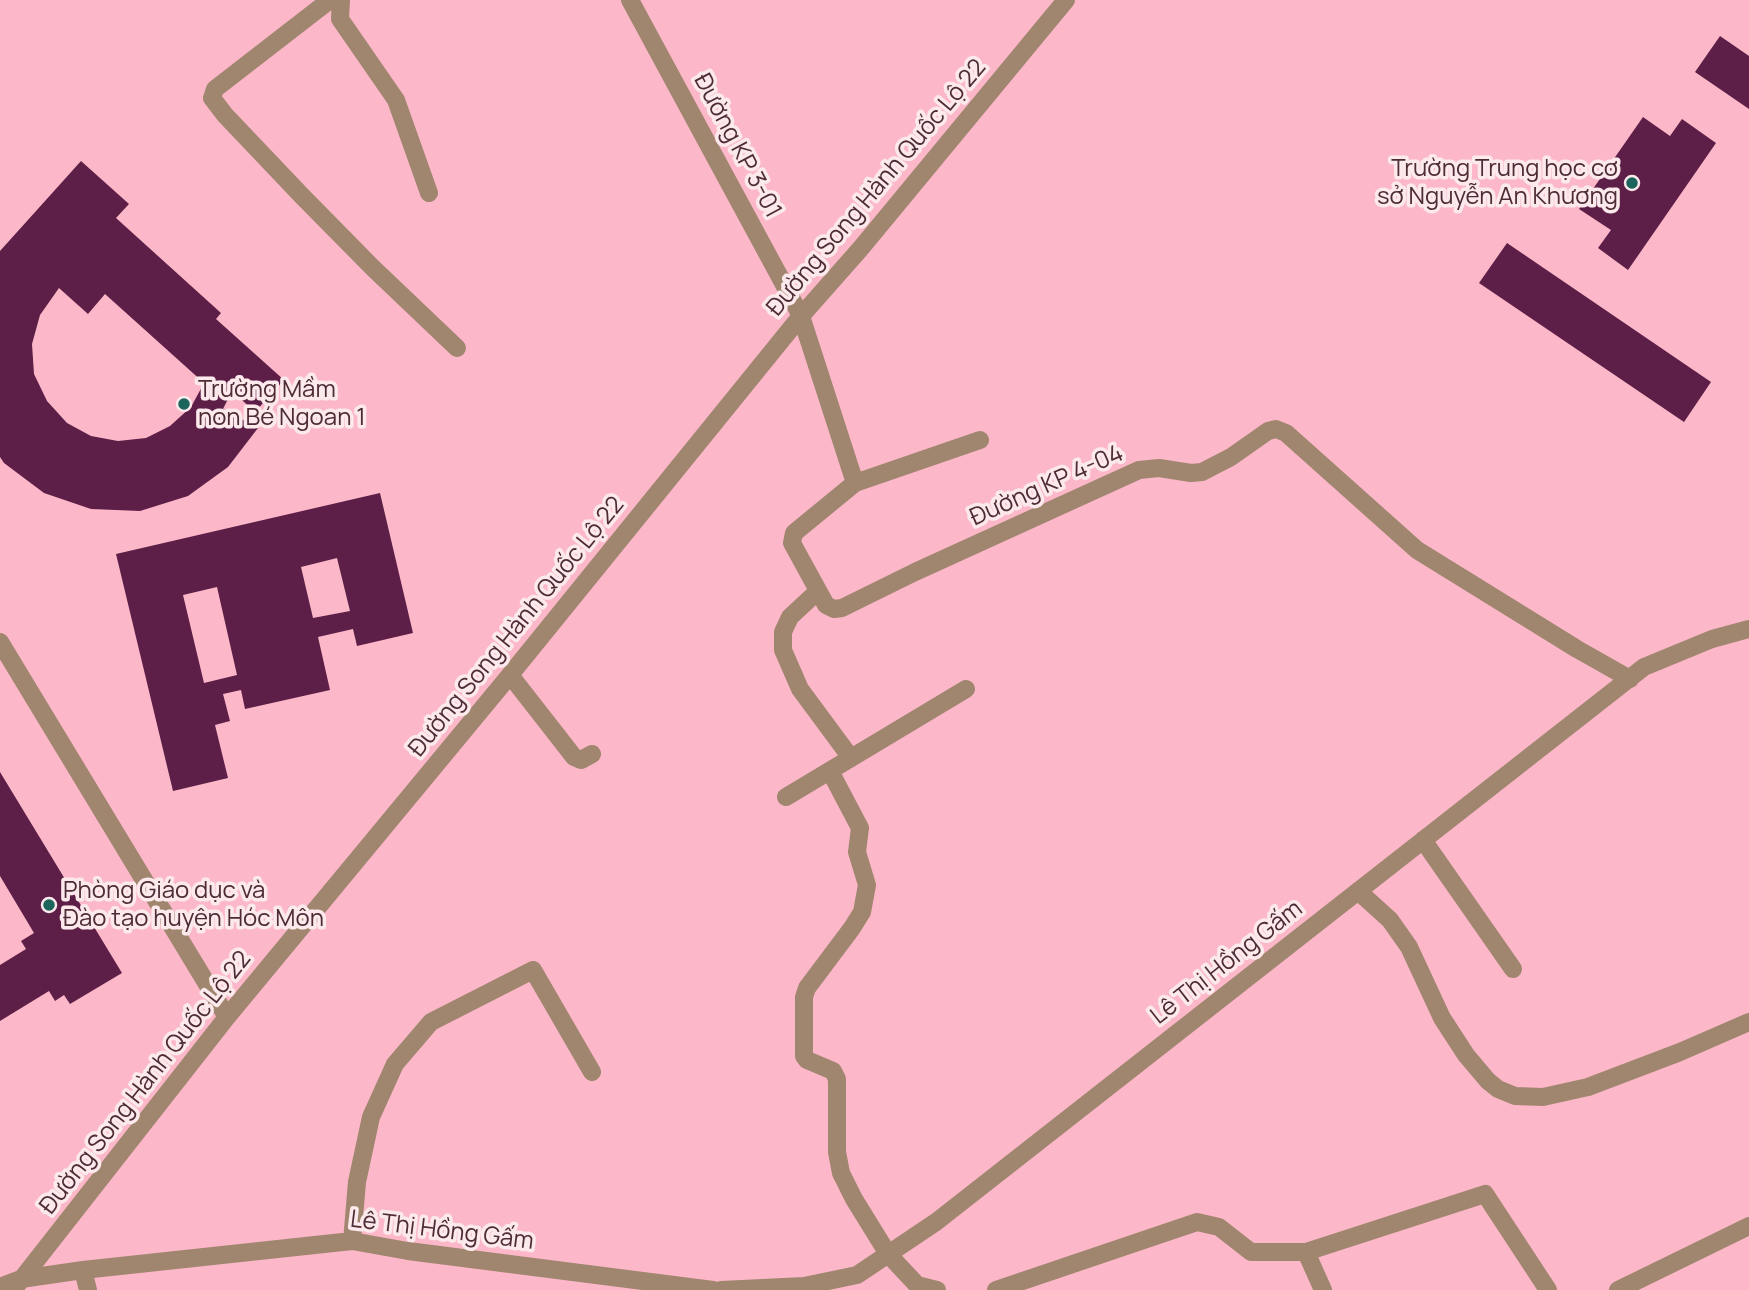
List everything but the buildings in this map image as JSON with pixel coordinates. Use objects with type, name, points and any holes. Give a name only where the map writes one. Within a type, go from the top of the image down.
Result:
[{"type":"street","points":[[330,0],[215,89],[212,98],[225,115],[373,268],[457,348]]},
{"type":"street","points":[[341,0],[340,19],[397,100],[429,192]]},
{"type":"street","name":"Đường KP 3-01","points":[[630,0],[801,316]]},
{"type":"street","name":"Đường Song Hành Quốc Lộ 22","points":[[17,1285],[227,1017],[510,675],[801,316],[861,248],[1066,0]]},
{"type":"street","points":[[801,316],[855,483],[980,440]]},
{"type":"street","name":"Đường KP 4-04","points":[[855,483],[794,533],[792,538],[792,543],[826,605],[834,609],[842,608],[927,566],[1139,470],[1159,468],[1202,472],[1231,457],[1268,431],[1276,429],[1286,433],[1417,550],[1577,649],[1630,678]]},
{"type":"street","points":[[818,591],[790,617],[783,632],[783,650],[800,689],[851,758]]},
{"type":"street","name":"Lê Thị Hồng Gấm","points":[[720,1290],[804,1288],[857,1275],[936,1222],[1644,667],[1712,639],[1749,629]]},
{"type":"street","points":[[0,642],[227,1017]]},
{"type":"street","points":[[510,675],[574,757],[581,760],[592,754]]},
{"type":"street","points":[[786,797],[966,689]]},
{"type":"street","points":[[830,771],[860,828],[856,852],[867,885],[862,912],[807,988],[804,997],[804,1056],[807,1060],[833,1071],[837,1079],[837,1152],[841,1173],[888,1254],[918,1285],[937,1290]]},
{"type":"street","points":[[1423,840],[1513,968]]},
{"type":"street","points":[[1358,891],[1390,920],[1409,947],[1442,1018],[1466,1055],[1488,1081],[1498,1089],[1515,1096],[1543,1097],[1588,1087],[1681,1052],[1749,1022]]},
{"type":"street","points":[[352,1241],[357,1182],[371,1117],[395,1063],[431,1022],[533,970],[592,1072]]},
{"type":"street","points":[[996,1290],[1197,1222],[1219,1227],[1251,1252],[1306,1252],[1485,1194],[1548,1290]]},
{"type":"street","points":[[1618,1290],[1749,1226]]},
{"type":"street","name":"Lê Thị Hồng Gấm","points":[[0,1287],[83,1270],[352,1241],[408,1251],[713,1290]]},
{"type":"street","points":[[1306,1252],[1323,1290]]},
{"type":"street","points":[[83,1270],[88,1290]]},
{"type":"place","name":"Trường Trung học cơ sở Nguyễn An Khương","points":[[1632,183]]},
{"type":"place","name":"Trường Mầm non Bé Ngoan 1","points":[[184,404]]},
{"type":"place","name":"Phòng Giáo dục và Đào tạo huyện Hóc Môn","points":[[49,905]]}]
